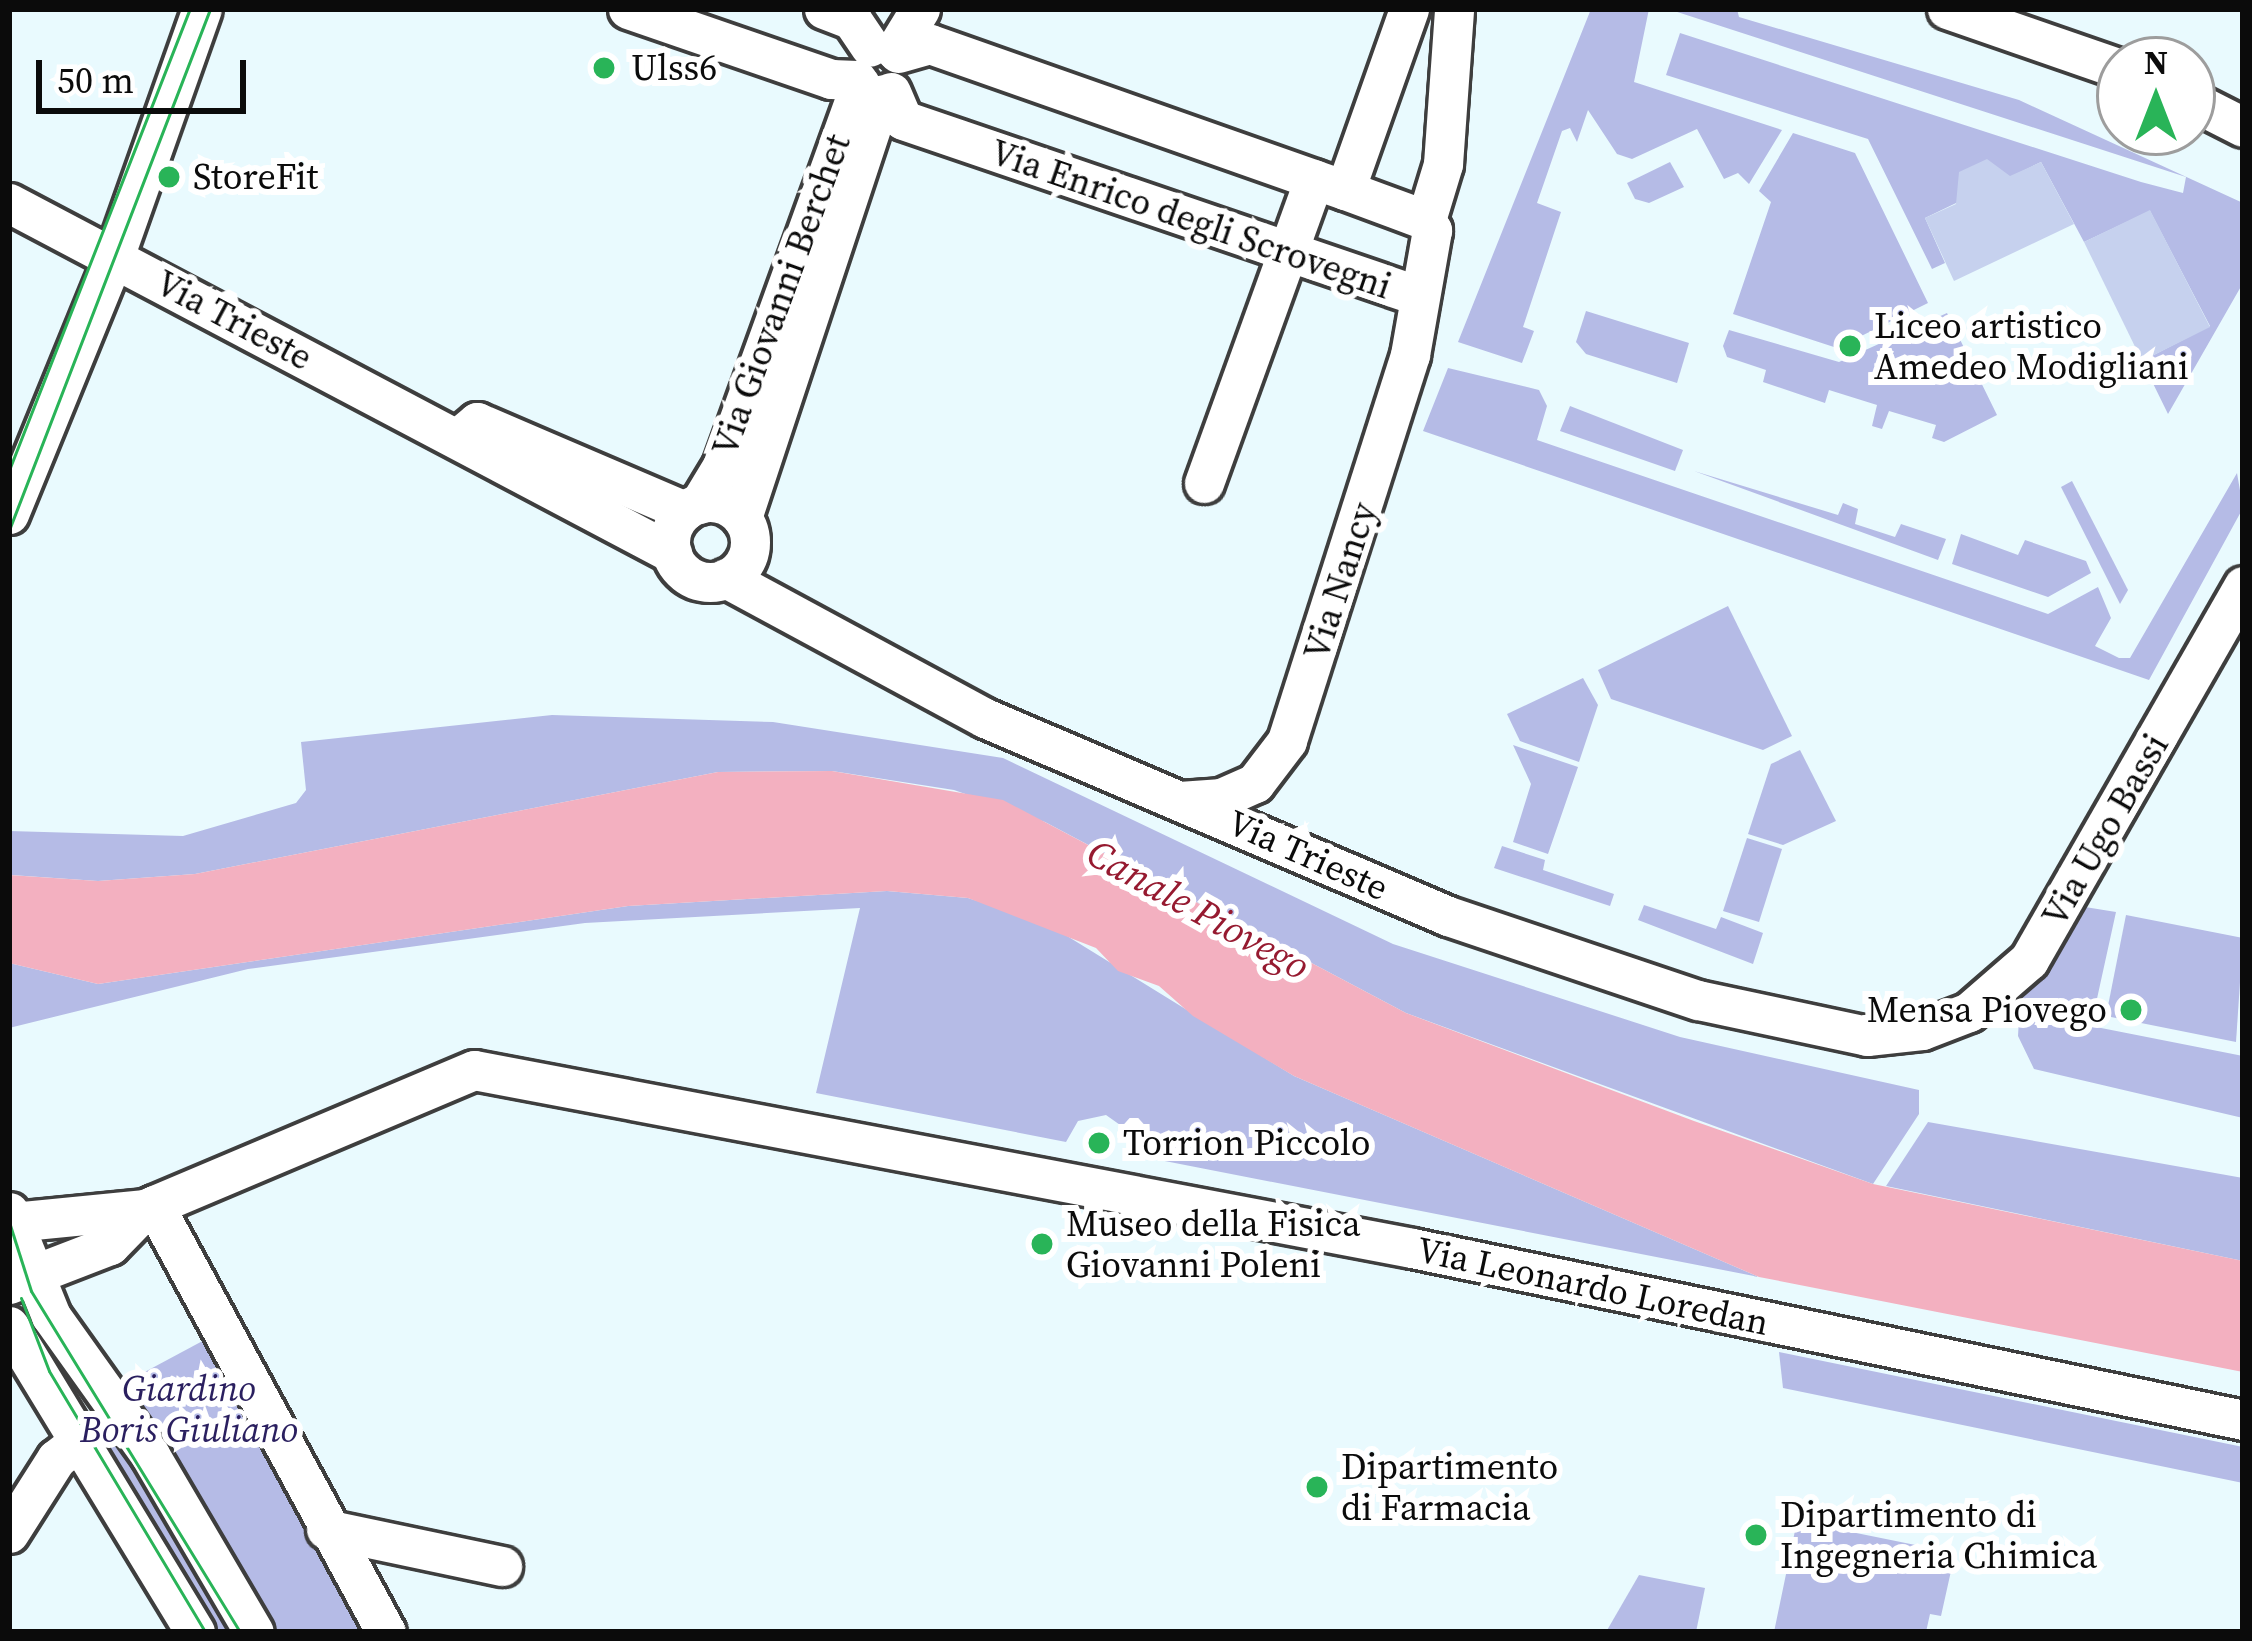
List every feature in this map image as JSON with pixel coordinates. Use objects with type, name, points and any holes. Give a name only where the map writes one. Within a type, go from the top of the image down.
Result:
[{"type":"street","points":[[9,514],[114,257],[202,9]]},
{"type":"street","points":[[628,9],[831,79],[930,44],[1426,220]]},
{"type":"street","name":"Via Enrico degli Scrovegni","points":[[824,9],[851,20],[879,62],[903,120],[1419,296],[1432,238],[1426,220],[1443,164],[1454,9]]},
{"type":"street","name":"Via Giovanni Berchet","points":[[692,508],[722,466],[879,62],[920,9]]},
{"type":"street","points":[[1204,483],[1288,254],[1330,184],[1409,9]]},
{"type":"street","points":[[1947,9],[2096,61]]},
{"type":"street","name":"Via Giovanni Berchet","points":[[742,518],[879,62]]},
{"type":"street","points":[[2216,113],[2243,127]]},
{"type":"street","name":"Via Trieste","points":[[9,203],[672,553],[693,578],[726,578],[985,718],[1448,916],[1698,1000],[1868,1036],[1922,1030]]},
{"type":"street","name":"Via Nancy","points":[[1184,801],[1222,798],[1255,783],[1287,740],[1386,436],[1419,296]]},
{"type":"street","points":[[458,439],[477,422],[692,508],[722,504],[742,518],[750,547],[726,578]]},
{"type":"street","points":[[672,553],[674,526],[692,508]]},
{"type":"street","name":"Via Ugo Bassi","points":[[1922,1030],[1988,1000],[2029,960],[2243,586]]},
{"type":"street","name":"Via Leonardo Loredan","points":[[150,1207],[474,1070],[509,1073],[2243,1420]]},
{"type":"street","points":[[150,1207],[11,1217],[21,1280],[254,1632]]},
{"type":"street","points":[[21,1280],[110,1245],[150,1207]]},
{"type":"street","points":[[150,1207],[386,1632]]},
{"type":"street","points":[[9,1326],[82,1439],[195,1632]]},
{"type":"street","points":[[9,1533],[56,1459],[82,1439]]},
{"type":"street","points":[[326,1529],[502,1566]]},
{"type":"green space","points":[[1591,9],[1649,9],[1634,82],[1782,130],[1749,184],[1738,173],[1724,179],[1697,129],[1632,159],[1617,154],[1588,110],[1577,142],[1570,128],[1562,131],[1537,203],[1561,212],[1523,327],[1534,331],[1522,363],[1458,342]]},
{"type":"green space","points":[[1668,9],[1737,9],[1739,17],[2019,100],[2096,135],[2096,148]]},
{"type":"green space","points":[[1680,33],[2141,182],[2183,193],[2186,177],[2121,156],[2141,156],[2243,203],[2243,283],[2168,414],[2142,361],[2210,326],[2150,211],[2084,242],[2041,162],[1925,218],[1945,263],[1932,269],[1868,139],[1666,75]]},
{"type":"green space","points":[[1793,133],[1855,153],[1928,303],[1837,348],[1733,314],[1771,202],[1759,191]]},
{"type":"green space","points":[[1670,162],[1684,187],[1649,203],[1635,199],[1627,183]]},
{"type":"green space","points":[[1586,311],[1689,343],[1677,383],[1586,354],[1576,342]]},
{"type":"green space","points":[[1947,313],[1997,415],[1944,442],[1932,438],[1936,425],[1889,411],[1882,429],[1872,426],[1877,405],[1829,390],[1825,403],[1763,382],[1766,370],[1727,357],[1723,346],[1729,330],[1839,362]]},
{"type":"green space","points":[[1448,368],[1539,390],[1547,406],[1537,440],[2048,614],[2098,587],[2111,618],[2095,646],[2119,658],[2130,658],[2237,473],[2243,508],[2149,680],[1423,431]]},
{"type":"green space","points":[[1570,406],[1683,450],[1675,471],[1560,431]]},
{"type":"green space","points":[[1694,471],[1838,515],[1843,503],[1858,509],[1855,524],[1895,537],[1901,524],[1946,539],[1938,560]]},
{"type":"green space","points":[[2072,481],[2128,590],[2120,604],[2061,487]]},
{"type":"green space","points":[[1961,534],[2018,555],[2025,540],[2086,561],[2091,573],[2048,597],[1952,564]]},
{"type":"green space","points":[[1728,606],[1792,736],[1763,750],[1611,699],[1598,670]]},
{"type":"green space","points":[[1583,678],[1598,705],[1579,762],[1520,741],[1507,714]]},
{"type":"green space","points":[[552,715],[773,722],[1003,758],[1393,944],[1680,1037],[1919,1090],[1919,1114],[1873,1184],[1406,1013],[1045,822],[954,790],[832,771],[718,772],[195,874],[98,881],[11,875],[9,831],[183,836],[296,803],[306,790],[301,742]]},
{"type":"green space","points":[[1513,745],[1578,767],[1548,854],[1513,842],[1531,784]]},
{"type":"green space","points":[[1800,750],[1836,821],[1783,845],[1748,834],[1771,764]]},
{"type":"green space","points":[[1747,838],[1782,849],[1759,922],[1723,911]]},
{"type":"green space","points":[[1502,846],[1545,860],[1543,870],[1614,894],[1610,906],[1494,868]]},
{"type":"green space","points":[[887,891],[968,898],[1046,923],[1294,1076],[1759,1277],[1134,1155],[1130,1132],[1106,1115],[1078,1121],[1066,1142],[816,1093],[860,908],[585,923],[248,969],[9,1028],[9,963],[98,984],[628,906]]},
{"type":"green space","points":[[1644,905],[1716,929],[1721,917],[1763,933],[1753,964],[1638,920]]},
{"type":"green space","points":[[2085,907],[2116,912],[2091,1026],[2243,1056],[2243,1118],[2034,1069],[2018,1036],[2020,1001]]},
{"type":"green space","points":[[2126,915],[2243,938],[2236,1042],[2106,1016]]},
{"type":"green space","points":[[1928,1122],[2243,1178],[2243,1261],[1886,1186]]},
{"type":"green space","name":"Giardino Boris Giuliano","points":[[210,1337],[371,1632],[271,1632],[113,1389]]},
{"type":"green space","points":[[1779,1352],[2243,1447],[2243,1483],[1783,1388]]},
{"type":"green space","points":[[110,1431],[231,1632],[220,1632],[100,1437]]},
{"type":"green space","points":[[1797,1521],[1955,1553],[1941,1616],[1930,1614],[1926,1632],[1774,1632]]},
{"type":"green space","points":[[1639,1575],[1705,1588],[1696,1632],[1606,1632]]},
{"type":"shaded area","points":[[1987,159],[2010,176],[2041,162],[2074,224],[1954,281],[1925,218],[1956,204],[1959,172]]},
{"type":"shaded area","points":[[2150,210],[2210,327],[2142,361],[2084,242]]},
{"type":"water","name":"Canale Piovego","points":[[832,771],[1003,800],[1406,1013],[1873,1184],[2243,1261],[2243,1372],[1759,1277],[1294,1076],[1193,1016],[1159,986],[1118,971],[1096,948],[968,898],[887,891],[628,906],[98,984],[9,963],[9,875],[98,881],[195,874],[718,772]]},
{"type":"tram line","points":[[9,470],[190,9]]},
{"type":"tram line","points":[[9,530],[210,9]]},
{"type":"tram line","points":[[9,1222],[31,1291],[240,1632]]},
{"type":"tram line","points":[[21,1298],[49,1371],[205,1632]]},
{"type":"place","name":"Ulss6","points":[[604,68]]},
{"type":"place","name":"StoreFit","points":[[169,177]]},
{"type":"place","name":"Liceo artistico Amedeo Modigliani","points":[[1850,346]]},
{"type":"place","name":"Mensa Piovego","points":[[2131,1010]]},
{"type":"place","name":"Torrion Piccolo","points":[[1099,1143]]},
{"type":"place","name":"Museo della Fisica Giovanni Poleni","points":[[1042,1244]]},
{"type":"place","name":"Dipartimento di Farmacia","points":[[1317,1487]]},
{"type":"place","name":"Dipartimento di Ingegneria Chimica","points":[[1756,1535]]}]
